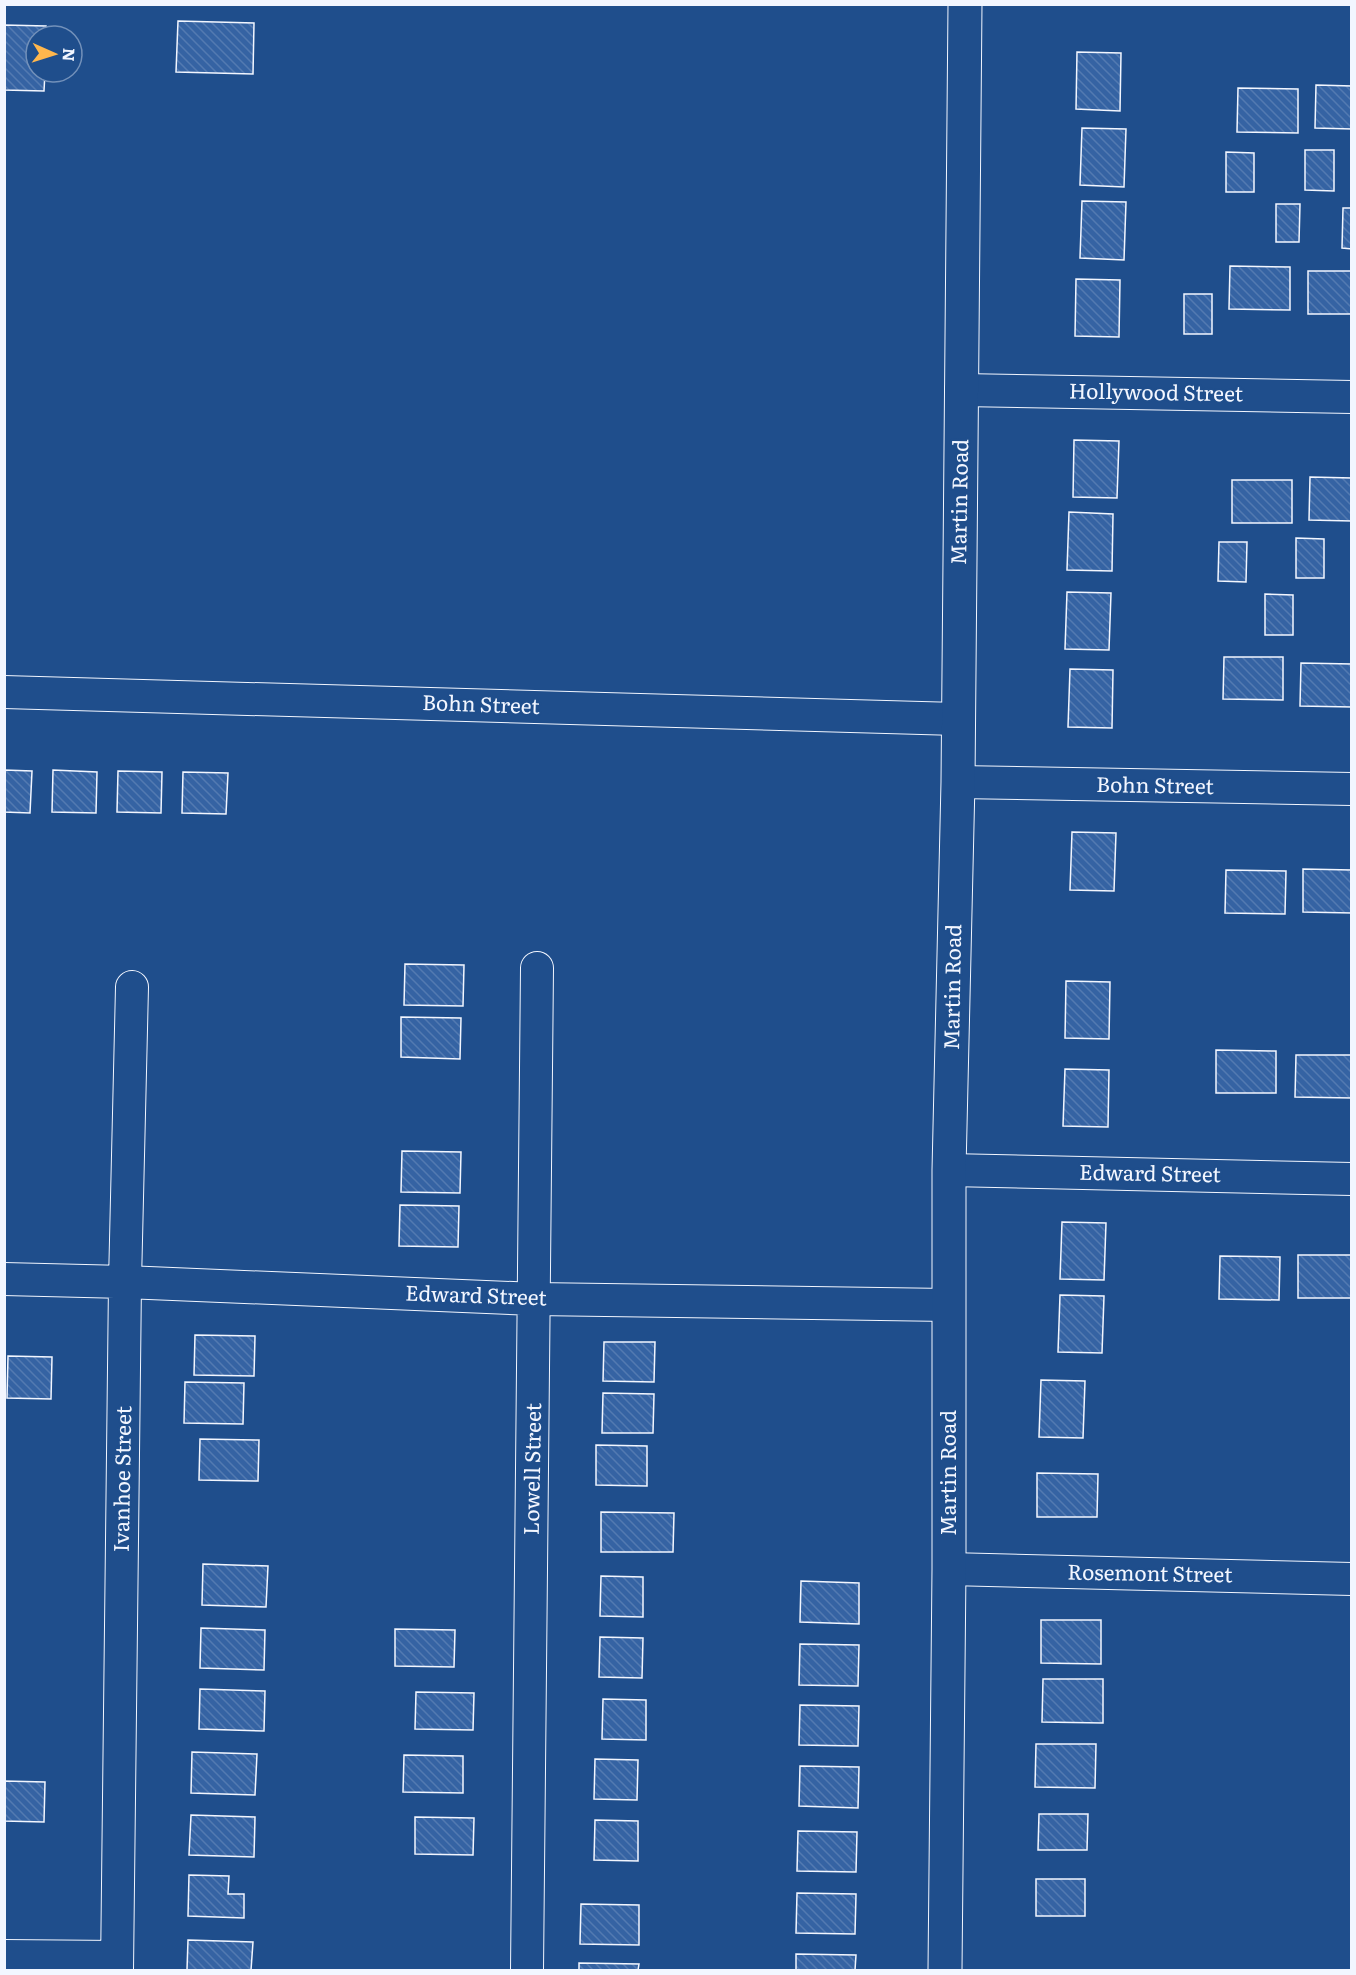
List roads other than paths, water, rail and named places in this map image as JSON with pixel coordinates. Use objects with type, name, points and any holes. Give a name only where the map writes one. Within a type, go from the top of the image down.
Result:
[{"type":"street","name":"Martin Road","points":[[945,1971],[949,1569],[949,1170],[958,782],[965,4]]},
{"type":"street","name":"Hollywood Street","points":[[961,390],[1352,397]]},
{"type":"street","name":"Bohn Street","points":[[4,692],[957,719]]},
{"type":"street","name":"Bohn Street","points":[[958,782],[1352,789]]},
{"type":"street","name":"Lowell Street","points":[[527,1971],[537,969]]},
{"type":"street","name":"Ivanhoe Street","points":[[117,1964],[125,1282],[132,987]]},
{"type":"street","name":"Edward Street","points":[[949,1170],[1352,1179]]},
{"type":"street","name":"Edward Street","points":[[4,1279],[535,1299],[948,1305]]},
{"type":"street","name":"Rosemont Street","points":[[949,1569],[1352,1578]]},
{"type":"street","points":[[4,1956],[117,1964]]}]
